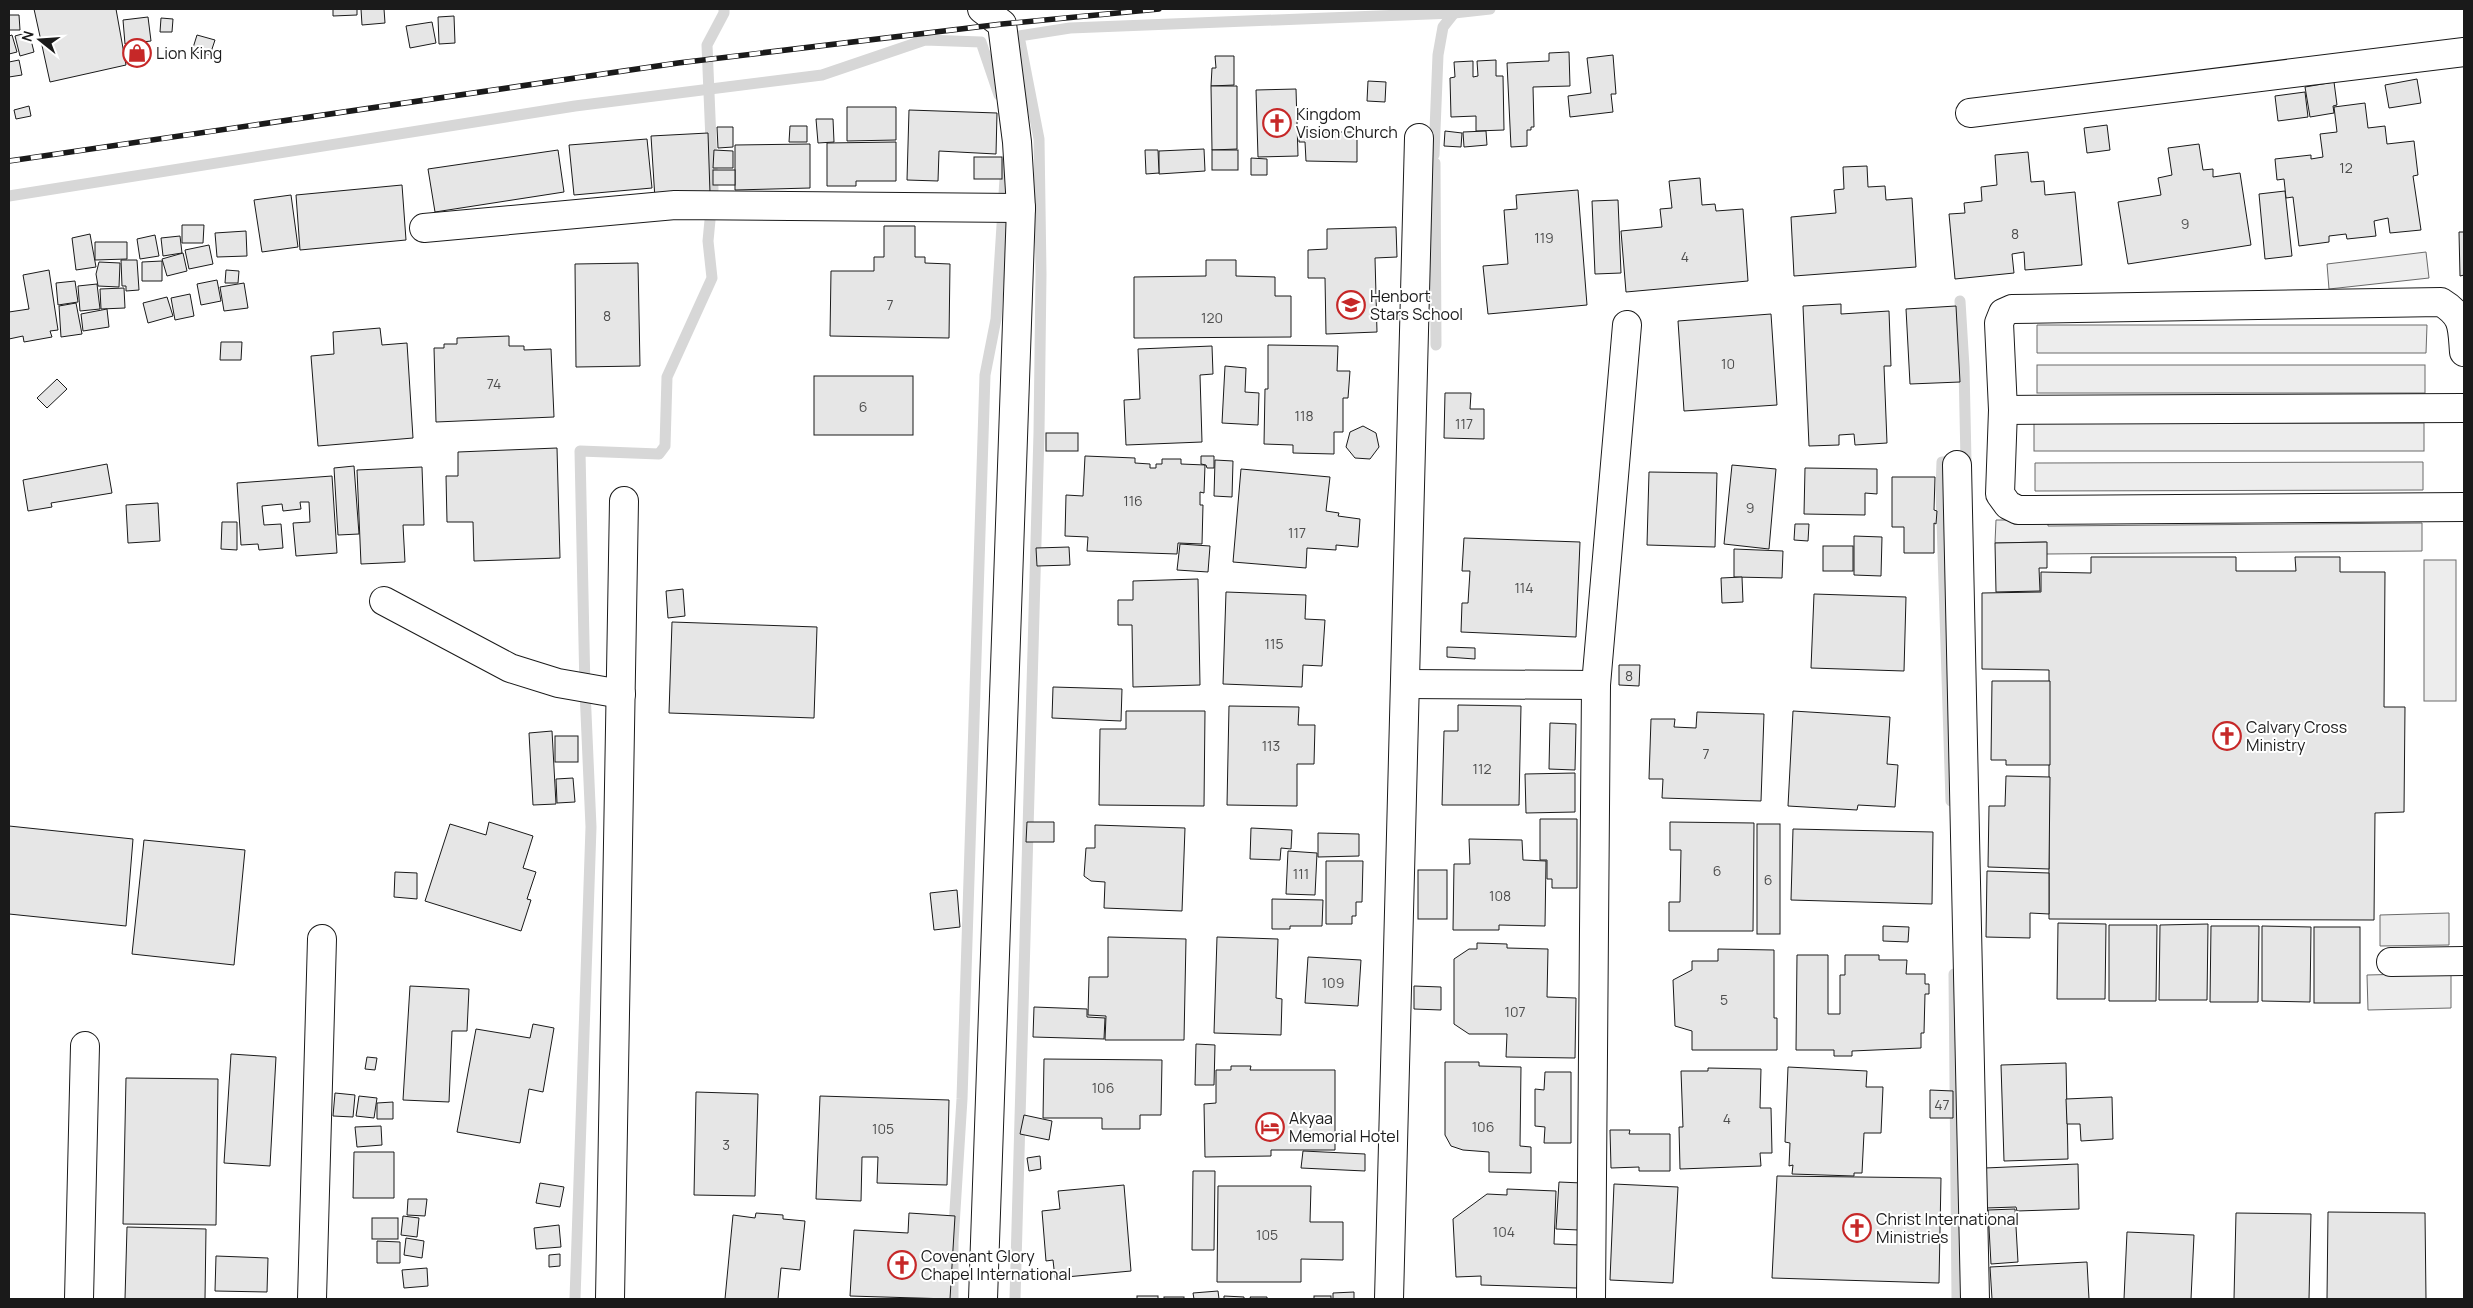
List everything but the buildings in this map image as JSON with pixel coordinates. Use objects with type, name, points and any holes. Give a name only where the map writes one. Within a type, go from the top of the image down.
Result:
[{"type":"street","points":[[982,9],[1002,24],[1017,142],[1021,208],[983,1299]]},
{"type":"street","points":[[1970,113],[2464,52]]},
{"type":"street","points":[[1389,1299],[1419,138]]},
{"type":"street","points":[[424,228],[675,205],[1021,208]]},
{"type":"street","points":[[2464,352],[2462,324],[2455,310],[2441,302],[2012,309],[2003,313],[1999,323],[2003,410],[2000,494],[2008,505],[2018,510],[2464,506]]},
{"type":"street","points":[[1591,1299],[1596,685],[1627,325]]},
{"type":"street","points":[[2003,410],[2464,408]]},
{"type":"street","points":[[1957,465],[1975,1299]]},
{"type":"street","points":[[610,1299],[624,501]]},
{"type":"street","points":[[384,601],[510,668],[558,684],[621,694]]},
{"type":"street","points":[[1405,684],[1596,685]]},
{"type":"street","points":[[312,1299],[322,939]]},
{"type":"street","points":[[2391,962],[2464,961]]},
{"type":"street","points":[[79,1299],[85,1046]]},
{"type":"shaded area","points":[[2426,252],[2429,278],[2329,289],[2327,264]]},
{"type":"shaded area","points":[[2037,325],[2427,325],[2426,353],[2037,353]]},
{"type":"shaded area","points":[[2037,365],[2425,365],[2425,393],[2037,393]]},
{"type":"shaded area","points":[[2034,423],[2424,423],[2424,451],[2034,451]]},
{"type":"shaded area","points":[[2423,462],[2423,490],[2035,491],[2035,463]]},
{"type":"shaded area","points":[[1996,520],[2048,520],[2048,526],[2422,523],[2422,551],[2046,554],[2046,542],[1995,543]]},
{"type":"shaded area","points":[[2424,560],[2456,560],[2456,701],[2424,701]]},
{"type":"shaded area","points":[[2449,913],[2449,945],[2380,946],[2380,915]]},
{"type":"shaded area","points":[[2451,973],[2451,1008],[2368,1010],[2367,975]]},
{"type":"waterway","points":[[575,1299],[591,827],[585,690],[580,451],[659,454],[665,446],[667,377],[712,278],[708,241],[713,189],[707,45],[724,13],[724,9]]},
{"type":"waterway","points":[[1015,1299],[1039,433],[1041,274],[1039,139],[1019,36],[1070,28],[1454,13],[1490,9]]},
{"type":"waterway","points":[[1434,155],[1438,55],[1443,27],[1454,13]]},
{"type":"waterway","points":[[9,196],[575,106],[822,75],[925,40],[981,42],[999,95]]},
{"type":"waterway","points":[[953,1299],[953,1242],[962,1099],[985,375],[996,319],[1006,163]]},
{"type":"waterway","points":[[1435,163],[1436,345]]},
{"type":"waterway","points":[[1951,801],[1941,490],[1942,462],[1966,461],[1964,367],[1960,301]]},
{"type":"waterway","points":[[1954,974],[1957,1299]]},
{"type":"railway","points":[[9,161],[678,63],[1002,24],[1159,9]]},
{"type":"place","name":"Lion King","points":[[137,53]]},
{"type":"place","name":"Kingdom Vision Church","points":[[1277,123]]},
{"type":"place","name":"Henbort Stars School","points":[[1351,305]]},
{"type":"place","name":"Calvary Cross Ministry","points":[[2227,736]]},
{"type":"place","name":"Akyaa Memorial Hotel","points":[[1270,1127]]},
{"type":"place","name":"Christ International Ministries","points":[[1857,1228]]},
{"type":"place","name":"Covenant Glory Chapel International","points":[[902,1265]]}]
